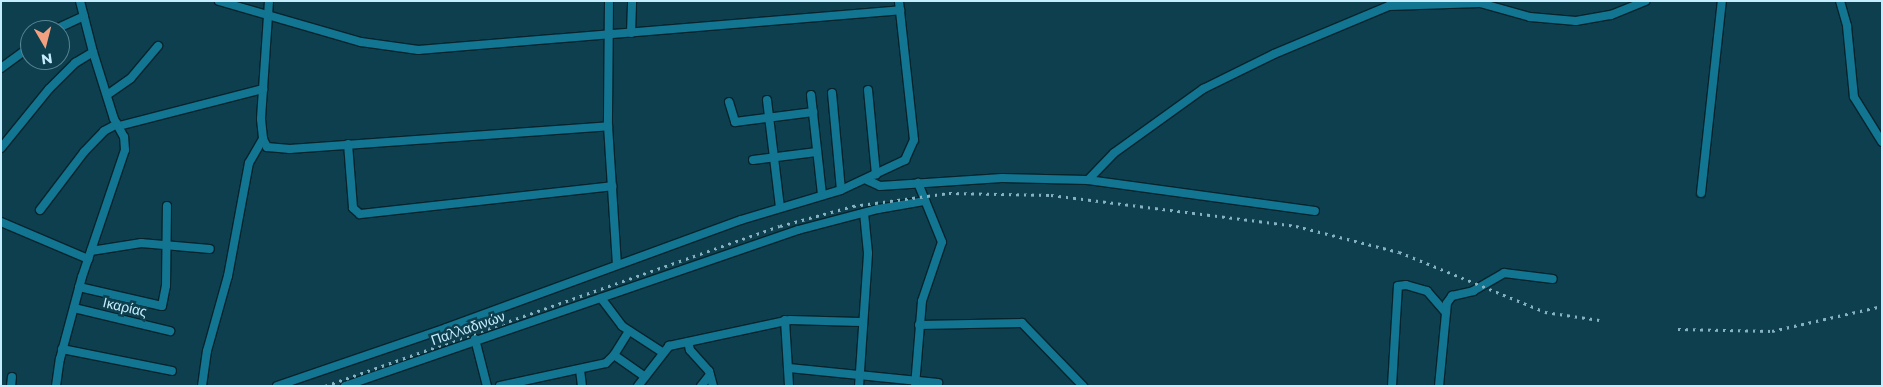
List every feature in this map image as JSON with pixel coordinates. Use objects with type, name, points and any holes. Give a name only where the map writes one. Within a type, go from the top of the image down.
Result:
[{"type":"street","points":[[56,386],[62,349],[79,287],[123,161],[125,142],[107,96],[80,1]]},
{"type":"street","points":[[219,1],[361,42],[413,50],[900,10]]},
{"type":"street","points":[[202,386],[206,356],[228,276],[249,163],[263,139],[263,89],[270,1]]},
{"type":"street","points":[[609,1],[608,126],[617,265]]},
{"type":"street","points":[[631,33],[632,1]]},
{"type":"street","points":[[277,386],[422,337],[780,207],[841,190],[867,180],[905,160],[914,140],[899,1]]},
{"type":"street","points":[[1088,180],[1114,153],[1203,89],[1267,57],[1389,6],[1480,3],[1530,17],[1576,21],[1610,15],[1644,1]]},
{"type":"street","points":[[1700,193],[1722,1]]},
{"type":"street","points":[[1840,1],[1847,26],[1854,97],[1882,142]]},
{"type":"street","points":[[70,23],[84,16]]},
{"type":"street","points":[[107,96],[125,84],[158,46]]},
{"type":"street","points":[[1,148],[49,89],[75,63],[93,52]]},
{"type":"street","points":[[1,68],[20,54]]},
{"type":"street","points":[[40,210],[84,152],[104,131],[118,125],[263,89]]},
{"type":"street","points":[[868,90],[876,175]]},
{"type":"street","points":[[832,93],[841,190]]},
{"type":"street","points":[[811,95],[822,195]]},
{"type":"street","points":[[767,100],[780,207]]},
{"type":"street","points":[[729,102],[735,122],[813,112]]},
{"type":"street","points":[[263,139],[268,146],[274,148],[608,126]]},
{"type":"street","points":[[348,144],[353,208],[360,214],[612,186]]},
{"type":"street","points":[[753,160],[817,152]]},
{"type":"street","points":[[867,180],[880,186],[1002,178],[1088,180],[1315,211]]},
{"type":"street","points":[[915,383],[919,325],[925,288],[942,242],[918,183]]},
{"type":"street","name":"Παλλαδινών","points":[[345,386],[475,339],[798,230],[864,213],[925,201]]},
{"type":"street","points":[[79,287],[162,306],[167,246],[167,206]]},
{"type":"street","points":[[859,386],[868,253],[864,213]]},
{"type":"street","points":[[1,222],[90,255],[138,243],[210,249]]},
{"type":"street","points":[[1439,386],[1446,313],[1452,296],[1474,291],[1504,272],[1553,279]]},
{"type":"street","points":[[1392,386],[1398,286],[1406,284],[1427,290],[1446,313]]},
{"type":"street","points":[[601,298],[613,317],[629,331],[662,352]]},
{"type":"street","name":"Ικαρίας","points":[[74,308],[170,331]]},
{"type":"street","points":[[638,386],[668,346],[785,320],[863,322]]},
{"type":"street","points":[[785,320],[789,386]]},
{"type":"street","points":[[919,325],[1022,323],[1083,386]]},
{"type":"street","points":[[500,386],[528,383],[607,362],[629,331]]},
{"type":"street","points":[[475,339],[487,386]]},
{"type":"street","points":[[688,342],[690,350],[710,375],[714,386]]},
{"type":"street","points":[[62,349],[172,371]]},
{"type":"street","points":[[614,354],[644,376]]},
{"type":"street","points":[[789,368],[915,383],[938,383]]},
{"type":"street","points":[[580,370],[582,386]]},
{"type":"street","points":[[701,386],[710,375]]},
{"type":"street","points":[[11,386],[12,377]]},
{"type":"railway","points":[[325,386],[780,226],[853,206],[949,193],[1051,195],[1296,226],[1399,252],[1545,312],[1599,320]]},
{"type":"railway","points":[[1678,329],[1772,331],[1882,306]]}]
